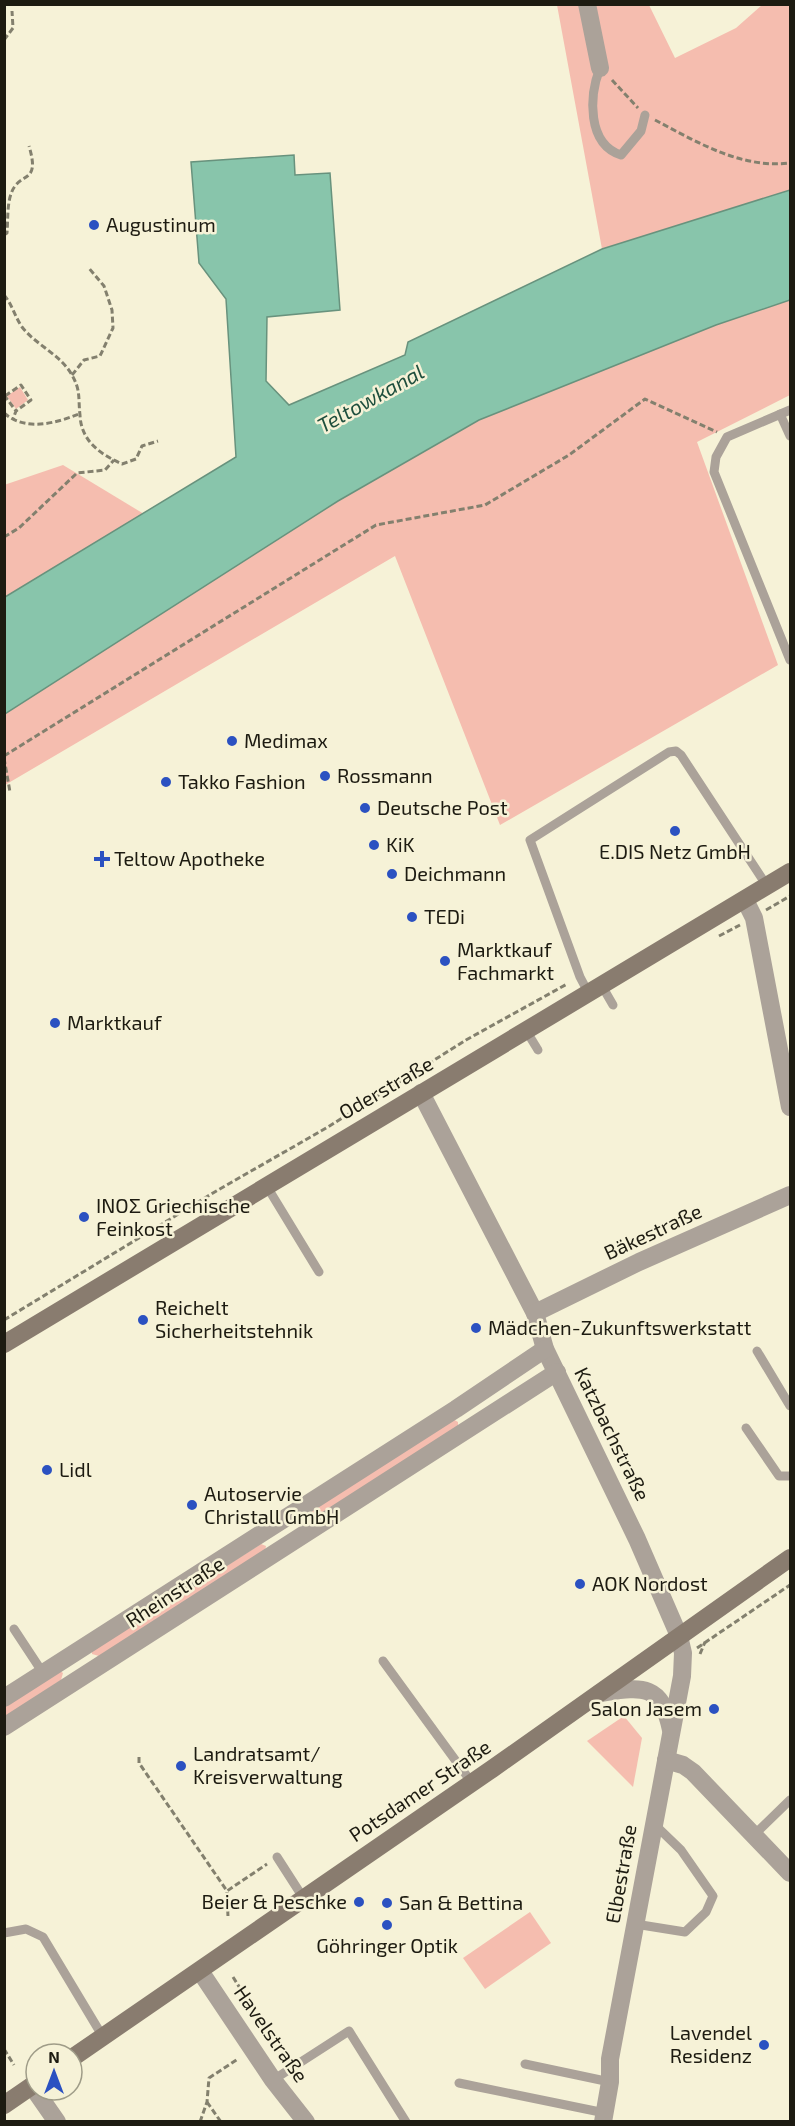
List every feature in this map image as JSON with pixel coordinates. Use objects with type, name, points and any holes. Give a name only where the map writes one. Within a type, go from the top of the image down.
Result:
[{"type":"street","points":[[587,4],[600,68]]},
{"type":"street","name":"Oderstraße","points":[[4,1344],[790,872]]},
{"type":"street","points":[[745,900],[754,918],[790,1107]]},
{"type":"street","name":"Katzbachstraße","points":[[421,1093],[535,1313],[545,1349],[637,1539],[679,1636]]},
{"type":"street","name":"Bäkestraße","points":[[535,1313],[639,1262],[790,1195]]},
{"type":"street","name":"Rheinstraße","points":[[4,1698],[456,1409],[545,1349]]},
{"type":"street","name":"Rheinstraße","points":[[4,1727],[470,1430],[557,1372]]},
{"type":"street","points":[[456,1409],[470,1430]]},
{"type":"street","points":[[273,1526],[286,1547]]},
{"type":"street","name":"Potsdamer Straße","points":[[84,2050],[472,1783],[790,1558]]},
{"type":"street","name":"Elbestraße","points":[[604,2117],[610,2082],[610,2059],[684,1663],[679,1636]]},
{"type":"street","points":[[74,1653],[87,1674]]},
{"type":"street","points":[[600,1693],[644,1689],[658,1696],[668,1714],[672,1734]]},
{"type":"street","points":[[666,1760],[684,1765],[693,1772],[790,1873]]},
{"type":"street","name":"Havelstraße","points":[[200,1971],[252,2050],[280,2076],[306,2121]]},
{"type":"street","points":[[4,2104],[24,2091]]},
{"type":"street","points":[[45,2102],[57,2121]]},
{"type":"lane","points":[[600,68],[592,88],[593,112],[601,144],[608,151],[621,155],[641,131],[645,115]]},
{"type":"lane","points":[[790,410],[727,437],[716,457],[714,472],[790,660]]},
{"type":"lane","points":[[780,414],[790,436]]},
{"type":"lane","points":[[613,1005],[580,977],[530,840],[669,752],[676,750],[767,886]]},
{"type":"lane","points":[[527,1032],[538,1050]]},
{"type":"lane","points":[[266,1185],[320,1272]]},
{"type":"lane","points":[[756,1351],[790,1406]]},
{"type":"lane","points":[[746,1428],[779,1476],[782,1478],[790,1476]]},
{"type":"lane","points":[[14,1629],[43,1673]]},
{"type":"lane","points":[[383,1661],[472,1783]]},
{"type":"lane","points":[[754,1835],[790,1800]]},
{"type":"lane","points":[[635,1923],[686,1932],[706,1912],[713,1896],[681,1850],[653,1823]]},
{"type":"lane","points":[[277,1857],[304,1899]]},
{"type":"lane","points":[[4,1933],[26,1929],[43,1937],[103,2037]]},
{"type":"lane","points":[[280,2076],[349,2031],[406,2121]]},
{"type":"lane","points":[[525,2064],[610,2082]]},
{"type":"lane","points":[[459,2084],[604,2117]]},
{"type":"path","points":[[4,40],[13,28],[12,10]]},
{"type":"path","points":[[600,68],[645,115],[726,155],[763,164],[790,163]]},
{"type":"path","points":[[4,235],[7,233],[10,196],[14,189],[31,175],[34,162],[29,146]]},
{"type":"path","points":[[72,375],[84,360],[100,356],[113,328],[109,297],[88,267]]},
{"type":"path","points":[[4,295],[21,325],[54,354],[72,375],[81,398],[79,414],[84,435],[99,452],[122,464],[136,459],[142,446],[158,441]]},
{"type":"path","points":[[13,419],[16,411],[31,400],[21,385],[5,395],[16,411]]},
{"type":"path","points":[[10,792],[4,757],[376,525],[485,505],[569,455],[645,399],[727,437]]},
{"type":"path","points":[[4,413],[24,424],[59,422],[79,414]]},
{"type":"path","points":[[4,536],[19,528],[77,473],[105,470],[114,460]]},
{"type":"path","points":[[4,1320],[328,1127],[466,1040],[580,977]]},
{"type":"path","points":[[172,1218],[175,1222]]},
{"type":"path","points":[[705,1642],[790,1585]]},
{"type":"path","points":[[139,1757],[139,1763],[227,1891],[228,1917]]},
{"type":"path","points":[[227,1891],[277,1857]]},
{"type":"path","points":[[233,1977],[285,2057],[280,2076]]},
{"type":"path","points":[[4,2049],[14,2065]]},
{"type":"path","points":[[200,2121],[207,2102],[209,2078],[252,2050]]},
{"type":"path","points":[[207,2102],[220,2121]]},
{"type":"shaded area","points":[[557,5],[649,5],[675,58],[736,28],[762,5],[790,5],[790,190],[602,249]]},
{"type":"shaded area","points":[[790,300],[790,395],[697,442],[778,665],[500,825],[395,556],[5,785],[5,714],[338,501],[479,420],[716,325]]},
{"type":"shaded area","points":[[20,387],[28,400],[16,409],[7,396]]},
{"type":"shaded area","points":[[63,465],[144,514],[5,597],[4,485]]},
{"type":"shaded area","points":[[451,1418],[458,1422],[458,1428],[305,1526],[299,1525],[300,1518]]},
{"type":"shaded area","points":[[261,1544],[266,1546],[265,1551],[99,1656],[92,1654],[92,1650]]},
{"type":"shaded area","points":[[60,1671],[63,1673],[61,1680],[5,1717],[5,1705]]},
{"type":"shaded area","points":[[624,1716],[642,1738],[633,1787],[587,1741]]},
{"type":"shaded area","points":[[530,1912],[551,1943],[485,1989],[463,1958]]},
{"type":"water","name":"Teltowkanal","points":[[294,155],[295,175],[330,173],[340,310],[267,317],[266,381],[289,405],[405,355],[408,342],[602,249],[790,190],[790,300],[716,325],[479,420],[338,501],[5,714],[5,597],[236,457],[226,299],[199,263],[191,162]]},
{"type":"place","name":"Augustinum","points":[[94,225]]},
{"type":"place","name":"Medimax","points":[[232,741]]},
{"type":"place","name":"Rossmann","points":[[325,776]]},
{"type":"place","name":"Takko Fashion","points":[[166,782]]},
{"type":"place","name":"Deutsche Post","points":[[365,808]]},
{"type":"place","name":"E.DIS Netz GmbH","points":[[675,831]]},
{"type":"place","name":"KiK","points":[[374,845]]},
{"type":"place","name":"Teltow Apotheke","points":[[102,859]]},
{"type":"place","name":"Deichmann","points":[[392,874]]},
{"type":"place","name":"TEDi","points":[[412,917]]},
{"type":"place","name":"Marktkauf Fachmarkt","points":[[445,961]]},
{"type":"place","name":"Marktkauf","points":[[55,1023]]},
{"type":"place","name":"INOΣ Griechische Feinkost","points":[[84,1217]]},
{"type":"place","name":"Reichelt Sicherheitstehnik","points":[[143,1320]]},
{"type":"place","name":"Mädchen-Zukunftswerkstatt","points":[[476,1328]]},
{"type":"place","name":"Lidl","points":[[47,1470]]},
{"type":"place","name":"Autoservie Christall GmbH","points":[[192,1505]]},
{"type":"place","name":"AOK Nordost","points":[[580,1584]]},
{"type":"place","name":"Salon Jasem","points":[[714,1709]]},
{"type":"place","name":"Landratsamt/ Kreisverwaltung","points":[[181,1766]]},
{"type":"place","name":"Beier & Peschke","points":[[359,1902]]},
{"type":"place","name":"San & Bettina","points":[[387,1903]]},
{"type":"place","name":"Göhringer Optik","points":[[387,1925]]},
{"type":"place","name":"Lavendel Residenz","points":[[764,2045]]}]
